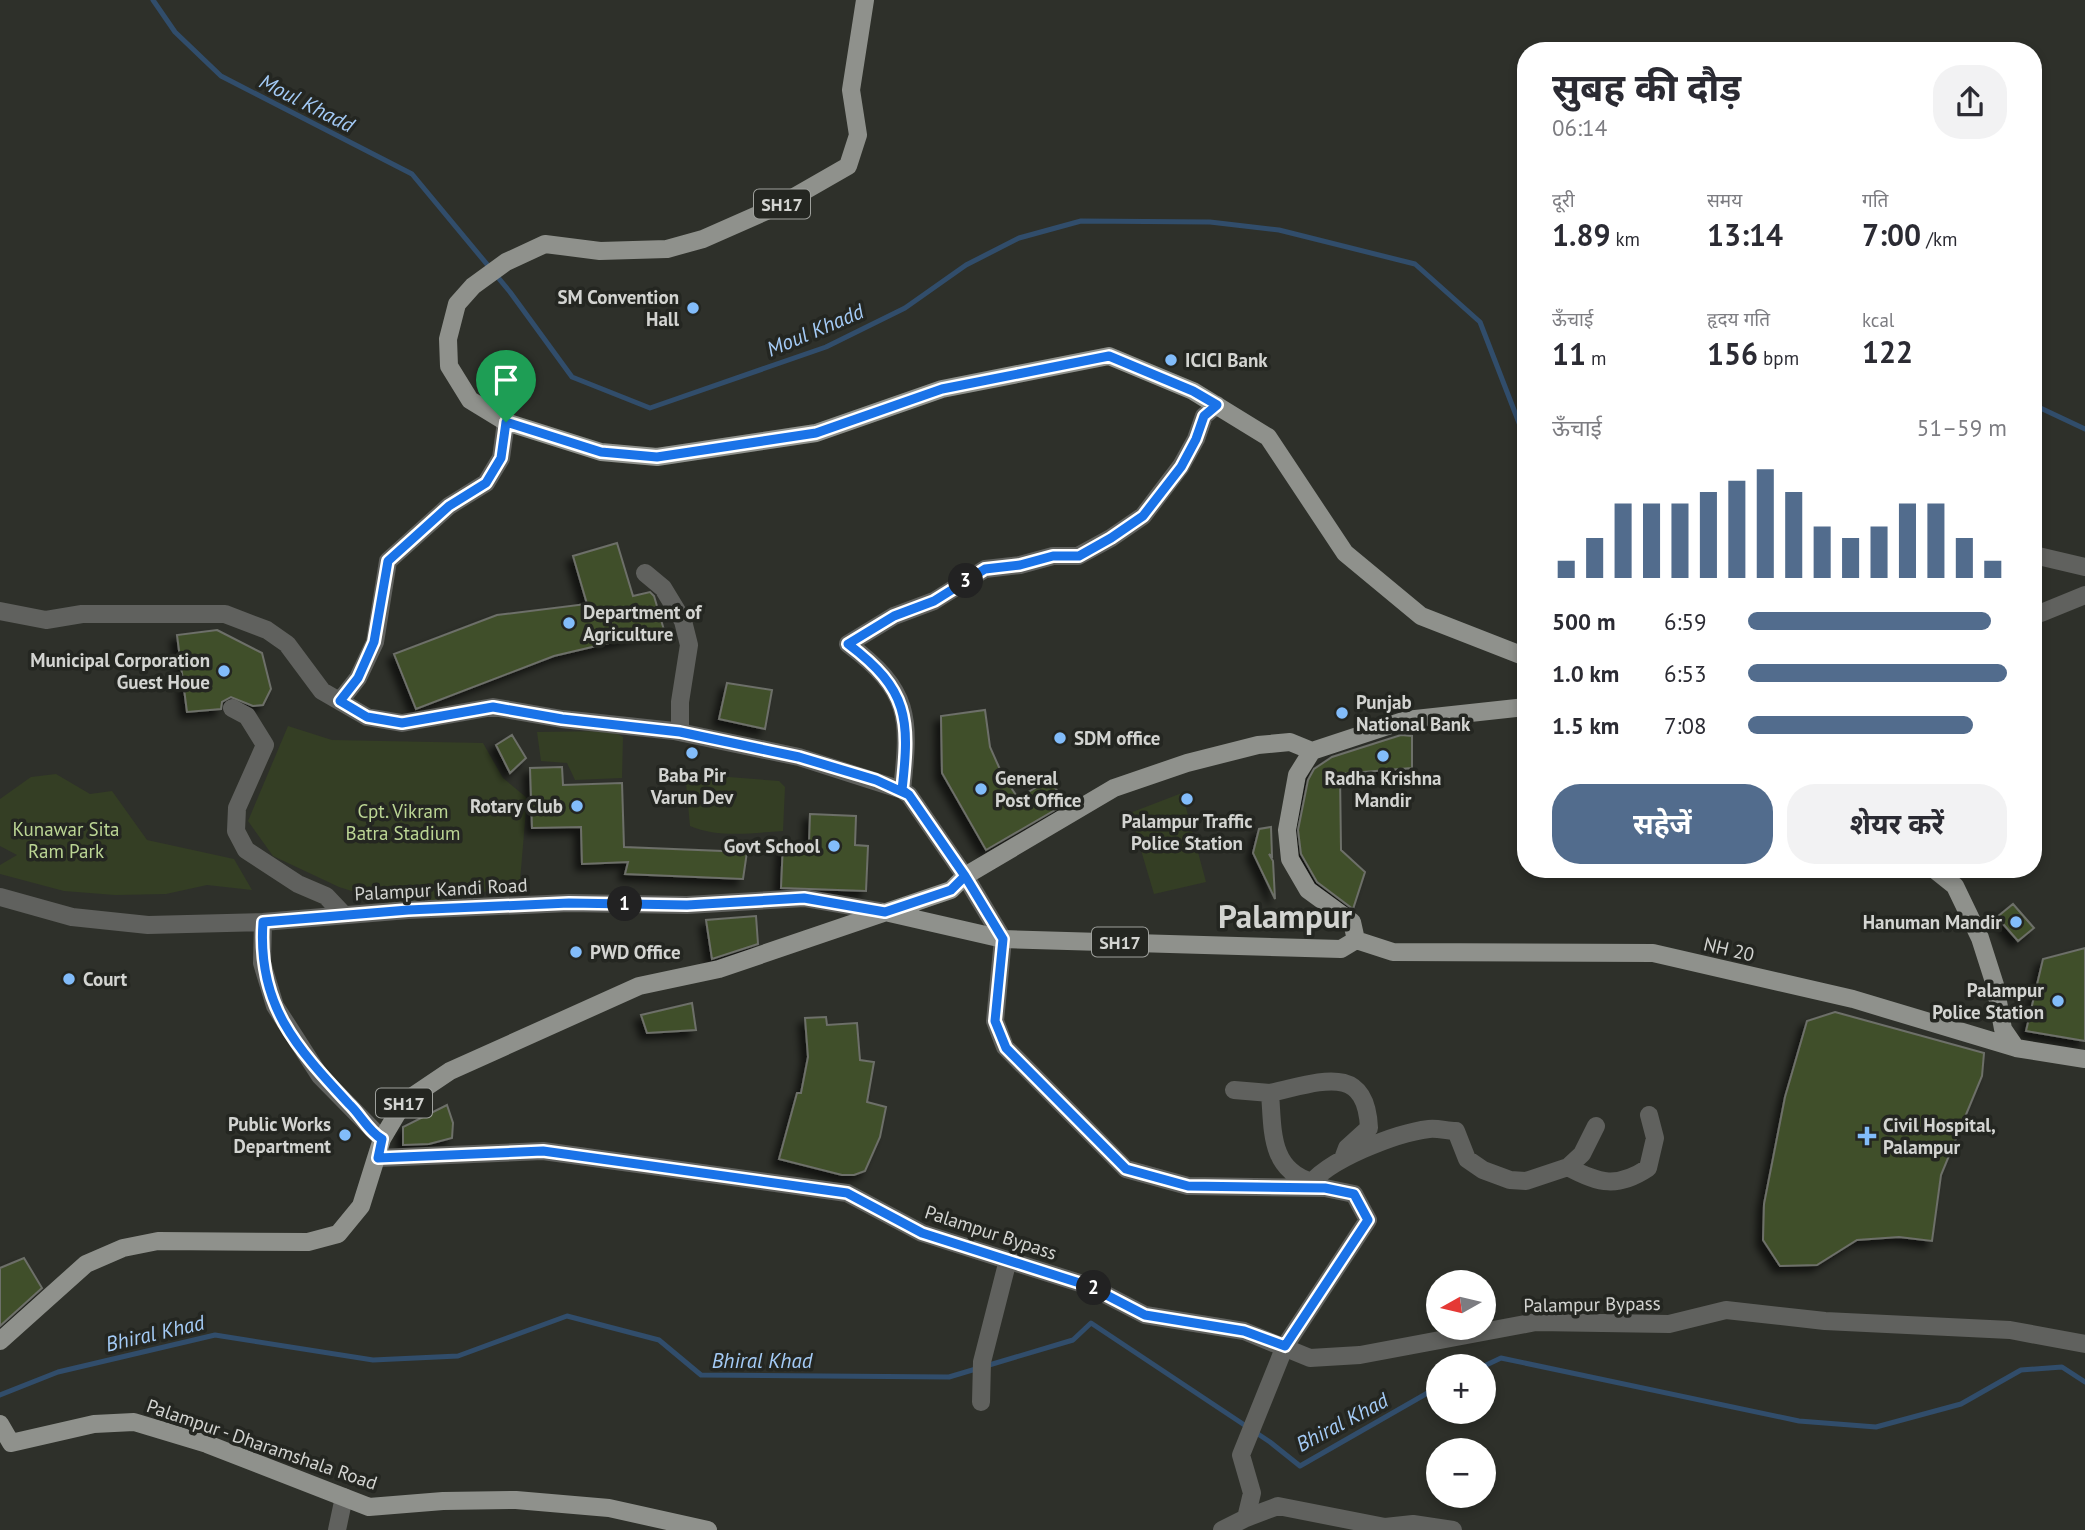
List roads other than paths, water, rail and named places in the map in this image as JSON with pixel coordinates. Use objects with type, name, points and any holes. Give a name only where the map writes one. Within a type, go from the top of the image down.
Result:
[{"type":"main road","name":"SH17","points":[[865,0],[850,90],[858,135],[848,166],[780,205],[703,239],[667,250],[600,251],[545,244],[506,262],[473,286],[457,304],[448,339],[449,366],[470,400],[506,422],[601,452],[657,457],[816,433],[942,389],[1109,356],[1193,391],[1268,437],[1345,553],[1421,615],[1517,653]]},
{"type":"main road","points":[[1356,940],[1352,922],[1308,890],[1290,859],[1287,830],[1297,775],[1312,751],[1406,720],[1517,708]]},
{"type":"main road","name":"SH17","points":[[0,1341],[86,1264],[123,1248],[158,1241],[308,1242],[338,1234],[360,1206],[378,1158],[382,1139],[404,1102],[450,1071],[639,986],[719,970],[951,890],[965,876],[1114,788],[1187,763],[1258,745],[1290,743],[1312,751]]},
{"type":"main road","points":[[1945,878],[1955,886],[1980,938],[2003,1028],[2016,1048]]},
{"type":"main road","name":"SH17","points":[[885,912],[1003,939],[1341,949],[1356,940]]},
{"type":"main road","name":"NH 20","points":[[1356,940],[1393,951],[1653,953],[1853,999],[2016,1048],[2085,1059]]},
{"type":"main road","name":"Palampur - Dharamshala Road","points":[[5,1446],[94,1424],[134,1422],[207,1444],[369,1507],[443,1501],[516,1500],[582,1505],[709,1530]]},
{"type":"main road","points":[[0,1424],[5,1446]]},
{"type":"street","points":[[902,790],[908,733],[899,697],[873,662],[848,644],[894,616],[934,601],[985,569],[1020,565],[1053,556],[1079,556],[1111,538],[1143,516],[1181,467],[1196,439],[1204,416],[1217,405]]},
{"type":"street","points":[[340,701],[358,678],[374,642],[388,561],[449,506],[486,483],[501,458],[506,422]]},
{"type":"street","points":[[2042,557],[2085,567]]},
{"type":"street","points":[[645,573],[663,588],[683,621],[690,645],[680,702],[680,732]]},
{"type":"street","points":[[2042,613],[2085,595]]},
{"type":"street","points":[[0,611],[46,620],[82,614],[225,614],[268,630],[287,644],[322,691],[367,717],[402,723],[493,707],[562,719],[680,732],[799,757],[902,790],[909,795],[965,876],[1003,939],[995,1021],[1006,1048],[1126,1169],[1188,1186],[1310,1184],[1354,1194],[1368,1220],[1285,1346],[1260,1407],[1241,1455],[1252,1493],[1246,1518]]},
{"type":"street","points":[[232,708],[247,716],[265,745],[237,808],[236,831],[246,850],[298,884],[326,896],[344,915]]},
{"type":"street","name":"Palampur Kandi Road","points":[[0,897],[72,917],[148,925],[263,922],[569,903],[687,905],[804,898],[885,912]]},
{"type":"street","points":[[263,922],[262,964],[275,1006],[320,1076],[382,1139]]},
{"type":"street","points":[[1234,1090],[1270,1093],[1347,1082],[1359,1088],[1368,1106],[1369,1128],[1347,1148],[1341,1163]]},
{"type":"street","points":[[1270,1093],[1271,1134],[1283,1164],[1298,1178],[1310,1184]]},
{"type":"street","points":[[1569,1167],[1596,1180],[1621,1182],[1642,1172],[1648,1168],[1653,1156],[1655,1138],[1648,1115]]},
{"type":"street","points":[[1310,1184],[1316,1175],[1375,1146],[1432,1129],[1456,1131],[1467,1159],[1483,1170],[1510,1180],[1525,1181],[1569,1167],[1582,1154],[1596,1126]]},
{"type":"street","name":"Palampur Bypass","points":[[378,1158],[543,1151],[847,1193],[922,1233],[1089,1286],[1145,1315],[1244,1331],[1310,1358],[1360,1355],[1536,1322],[1669,1324],[1726,1310],[1825,1321],[2010,1330],[2085,1344]]},
{"type":"street","points":[[981,1402],[982,1362],[1007,1260]]},
{"type":"street","points":[[337,1530],[344,1497]]},
{"type":"street","points":[[1222,1530],[1278,1506],[1385,1527],[1413,1524],[1453,1530]]},
{"type":"waterway","name":"Moul Khadd","points":[[153,0],[175,32],[221,76],[412,174],[510,292],[572,377],[650,408],[826,347],[905,308],[966,265],[1019,238],[1081,221],[1210,222],[1279,230],[1415,264],[1480,322],[1517,418]]},
{"type":"waterway","name":"Moul Khadd","points":[[2042,409],[2085,429]]},
{"type":"waterway","name":"Bhiral Khad","points":[[0,1395],[58,1372],[215,1335],[373,1360],[458,1356],[567,1316],[659,1340],[701,1375],[949,1377],[1073,1340],[1091,1323],[1270,1442],[1300,1466],[1426,1394]]},
{"type":"waterway","name":"Bhiral Khad","points":[[1496,1360],[1501,1358],[1799,1421],[1876,1427],[1961,1404],[2021,1370],[2062,1367],[2085,1382]]},
{"type":"place","name":"SM Convention Hall","points":[[693,308]]},
{"type":"place","name":"ICICI Bank","points":[[1171,360]]},
{"type":"place","name":"Department of Agriculture","points":[[569,623]]},
{"type":"place","name":"Municipal Corporation Guest Houe","points":[[224,671]]},
{"type":"place","name":"Punjab National Bank","points":[[1342,713]]},
{"type":"place","name":"SDM office","points":[[1060,738]]},
{"type":"place","name":"Baba Pir Varun Dev","points":[[692,753]]},
{"type":"place","name":"Radha Krishna Mandir","points":[[1383,756]]},
{"type":"place","name":"General Post Office","points":[[981,789]]},
{"type":"place","name":"Palampur Traffic Police Station","points":[[1187,799]]},
{"type":"place","name":"Rotary Club","points":[[577,806]]},
{"type":"place","name":"Govt School","points":[[834,846]]},
{"type":"place","name":"Hanuman Mandir","points":[[2016,922]]},
{"type":"place","name":"PWD Office","points":[[576,952]]},
{"type":"place","name":"Court","points":[[69,979]]},
{"type":"place","name":"Palampur Police Station","points":[[2058,1001]]},
{"type":"place","name":"Public Works Department","points":[[345,1135]]},
{"type":"place","name":"Civil Hospital, Palampur","points":[[1867,1136]]},
{"type":"district","name":"Palampur","points":[[1285,915]]},
{"type":"park label","name":"Cpt. Vikram Batra Stadium","points":[[403,822]]},
{"type":"park label","name":"Kunawar Sita Ram Park","points":[[66,840]]}]
